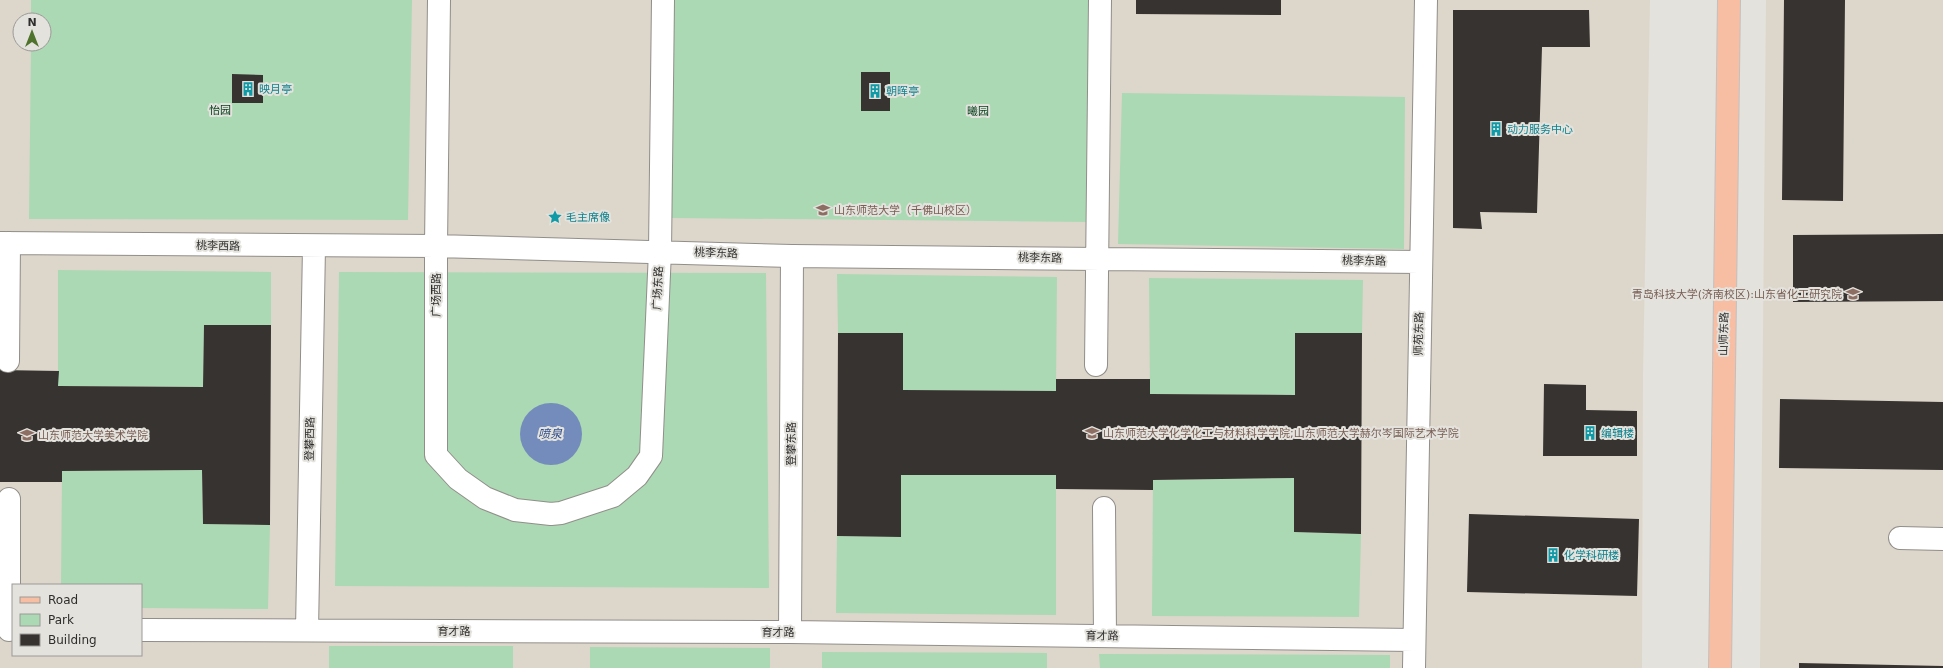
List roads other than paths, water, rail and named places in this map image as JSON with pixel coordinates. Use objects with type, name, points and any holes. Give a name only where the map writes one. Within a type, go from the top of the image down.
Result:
[{"type":"main road","name":"山师东路","points":[[1720,668],[1729,0]]},
{"type":"lane","name":"广场西路","points":[[439,0],[436,246],[436,455],[458,479],[485,498],[515,510],[551,514]]},
{"type":"lane","name":"广场东路","points":[[551,514],[561,513],[613,496],[637,476],[651,456],[660,251],[663,0]]},
{"type":"lane","points":[[1096,365],[1100,0]]},
{"type":"lane","name":"师苑东路","points":[[1414,668],[1420,262],[1426,0]]},
{"type":"lane","name":"桃李西路","points":[[5,243],[314,247],[436,246]]},
{"type":"lane","points":[[5,243],[8,361]]},
{"type":"lane","name":"桃李东路","points":[[436,246],[660,251],[792,256],[1420,262]]},
{"type":"lane","name":"登攀西路","points":[[307,630],[314,247]]},
{"type":"lane","name":"登攀东路","points":[[790,632],[792,256]]},
{"type":"lane","points":[[7,630],[9,499]]},
{"type":"lane","points":[[1104,508],[1105,636]]},
{"type":"lane","points":[[1900,538],[1943,539]]},
{"type":"lane","name":"育才路","points":[[142,630],[790,632],[1414,640]]},
{"type":"water","name":"喷泉","points":[[551,403],[563,405],[573,412],[580,422],[582,434],[580,446],[573,456],[563,463],[551,465],[539,463],[529,456],[522,446],[520,434],[522,422],[529,412],[539,405]]},
{"type":"place","name":"映月亭","points":[[248,89]]},
{"type":"place","name":"朝晖亭","points":[[875,91]]},
{"type":"place","name":"动力服务中心","points":[[1496,129]]},
{"type":"place","name":"山东师范大学（千佛山校区）","points":[[823,210]]},
{"type":"place","name":"毛主席像","points":[[555,217]]},
{"type":"place","name":"青岛科技大学(济南校区):山东省化工研究院","points":[[1853,294]]},
{"type":"place","name":"山东师范大学化学化工与材料科学学院;山东师范大学赫尔岑国际艺术学院","points":[[1092,433]]},
{"type":"place","name":"编辑楼","points":[[1590,433]]},
{"type":"place","name":"山东师范大学美术学院","points":[[27,435]]},
{"type":"place","name":"化学科研楼","points":[[1553,555]]},
{"type":"park label","name":"怡园","points":[[220,110]]},
{"type":"park label","name":"曦园","points":[[978,111]]}]
